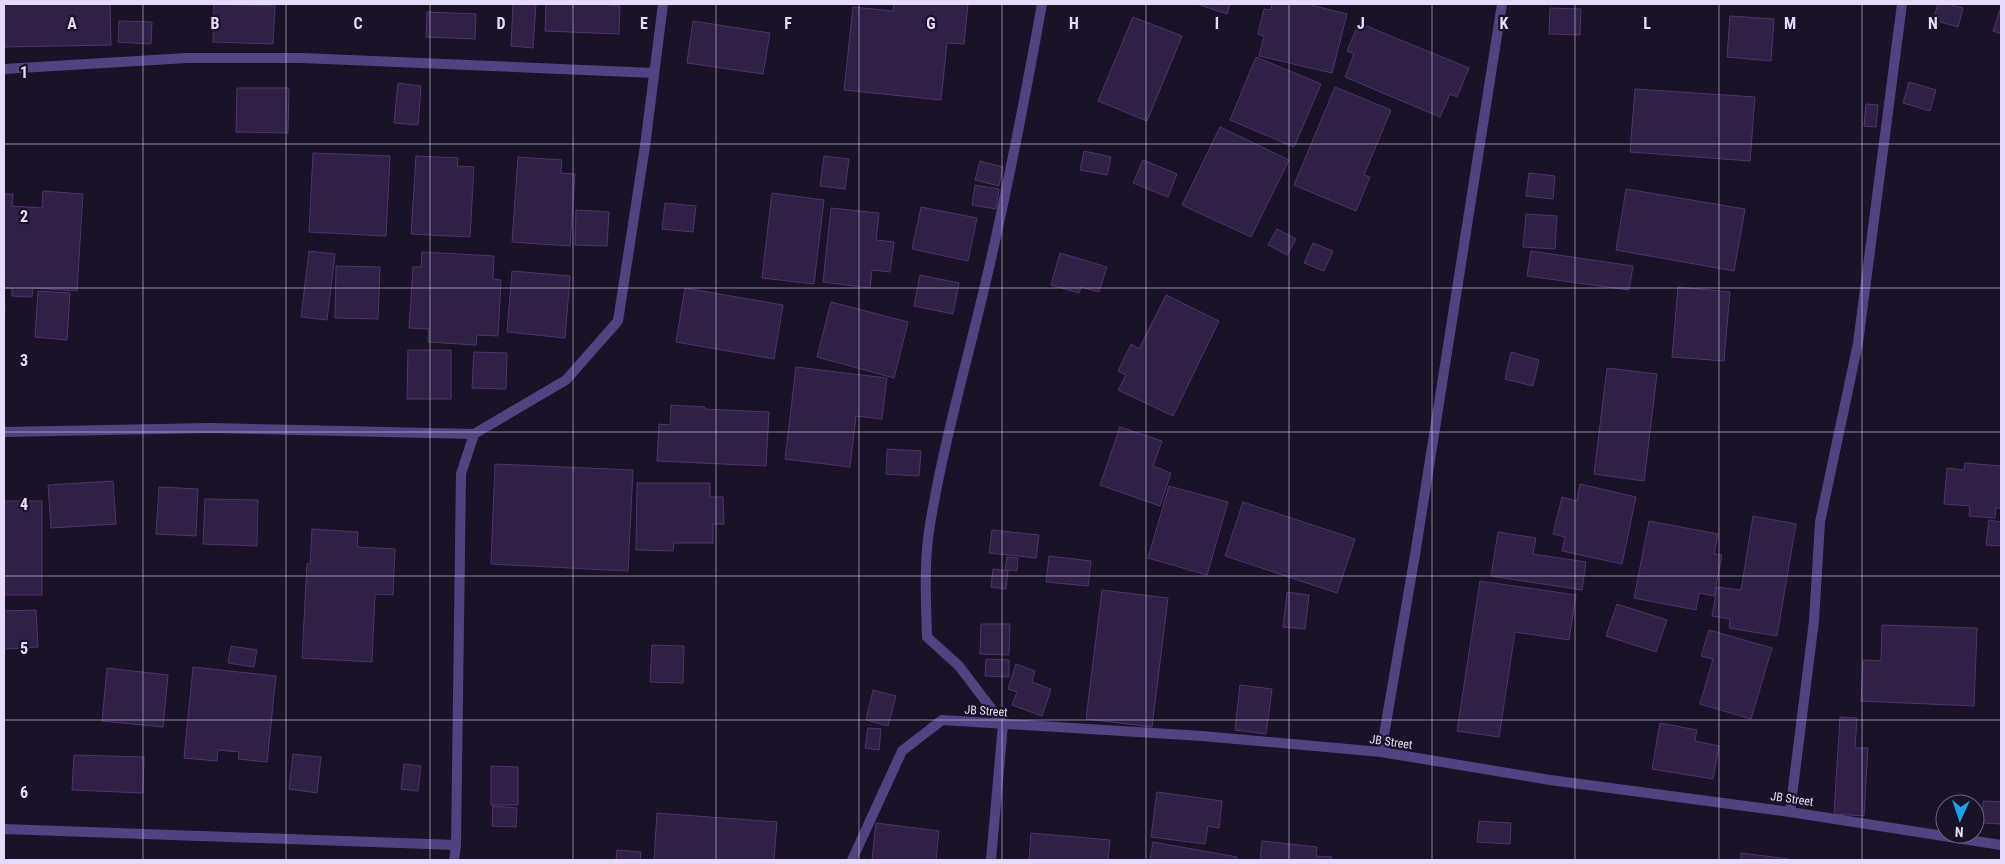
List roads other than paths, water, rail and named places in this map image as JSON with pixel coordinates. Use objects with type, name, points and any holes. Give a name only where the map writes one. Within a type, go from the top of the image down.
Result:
[{"type":"street","points":[[4,432],[210,428],[474,434],[566,380],[618,321],[663,4]]},
{"type":"street","points":[[992,860],[1003,724],[959,666],[927,637],[926,590],[929,533],[951,423],[986,283],[1009,176],[1042,4]]},
{"type":"street","points":[[1381,752],[1415,555],[1502,4]]},
{"type":"street","points":[[1790,812],[1814,620],[1820,522],[1858,343],[1902,4]]},
{"type":"street","points":[[4,69],[187,58],[302,58],[654,73]]},
{"type":"street","points":[[454,860],[456,845],[461,474],[474,434]]},
{"type":"street","name":"JB Street","points":[[852,860],[902,751],[942,720],[1202,736],[1381,752],[1550,780],[1790,812],[2001,845]]},
{"type":"street","points":[[4,829],[456,845]]}]
